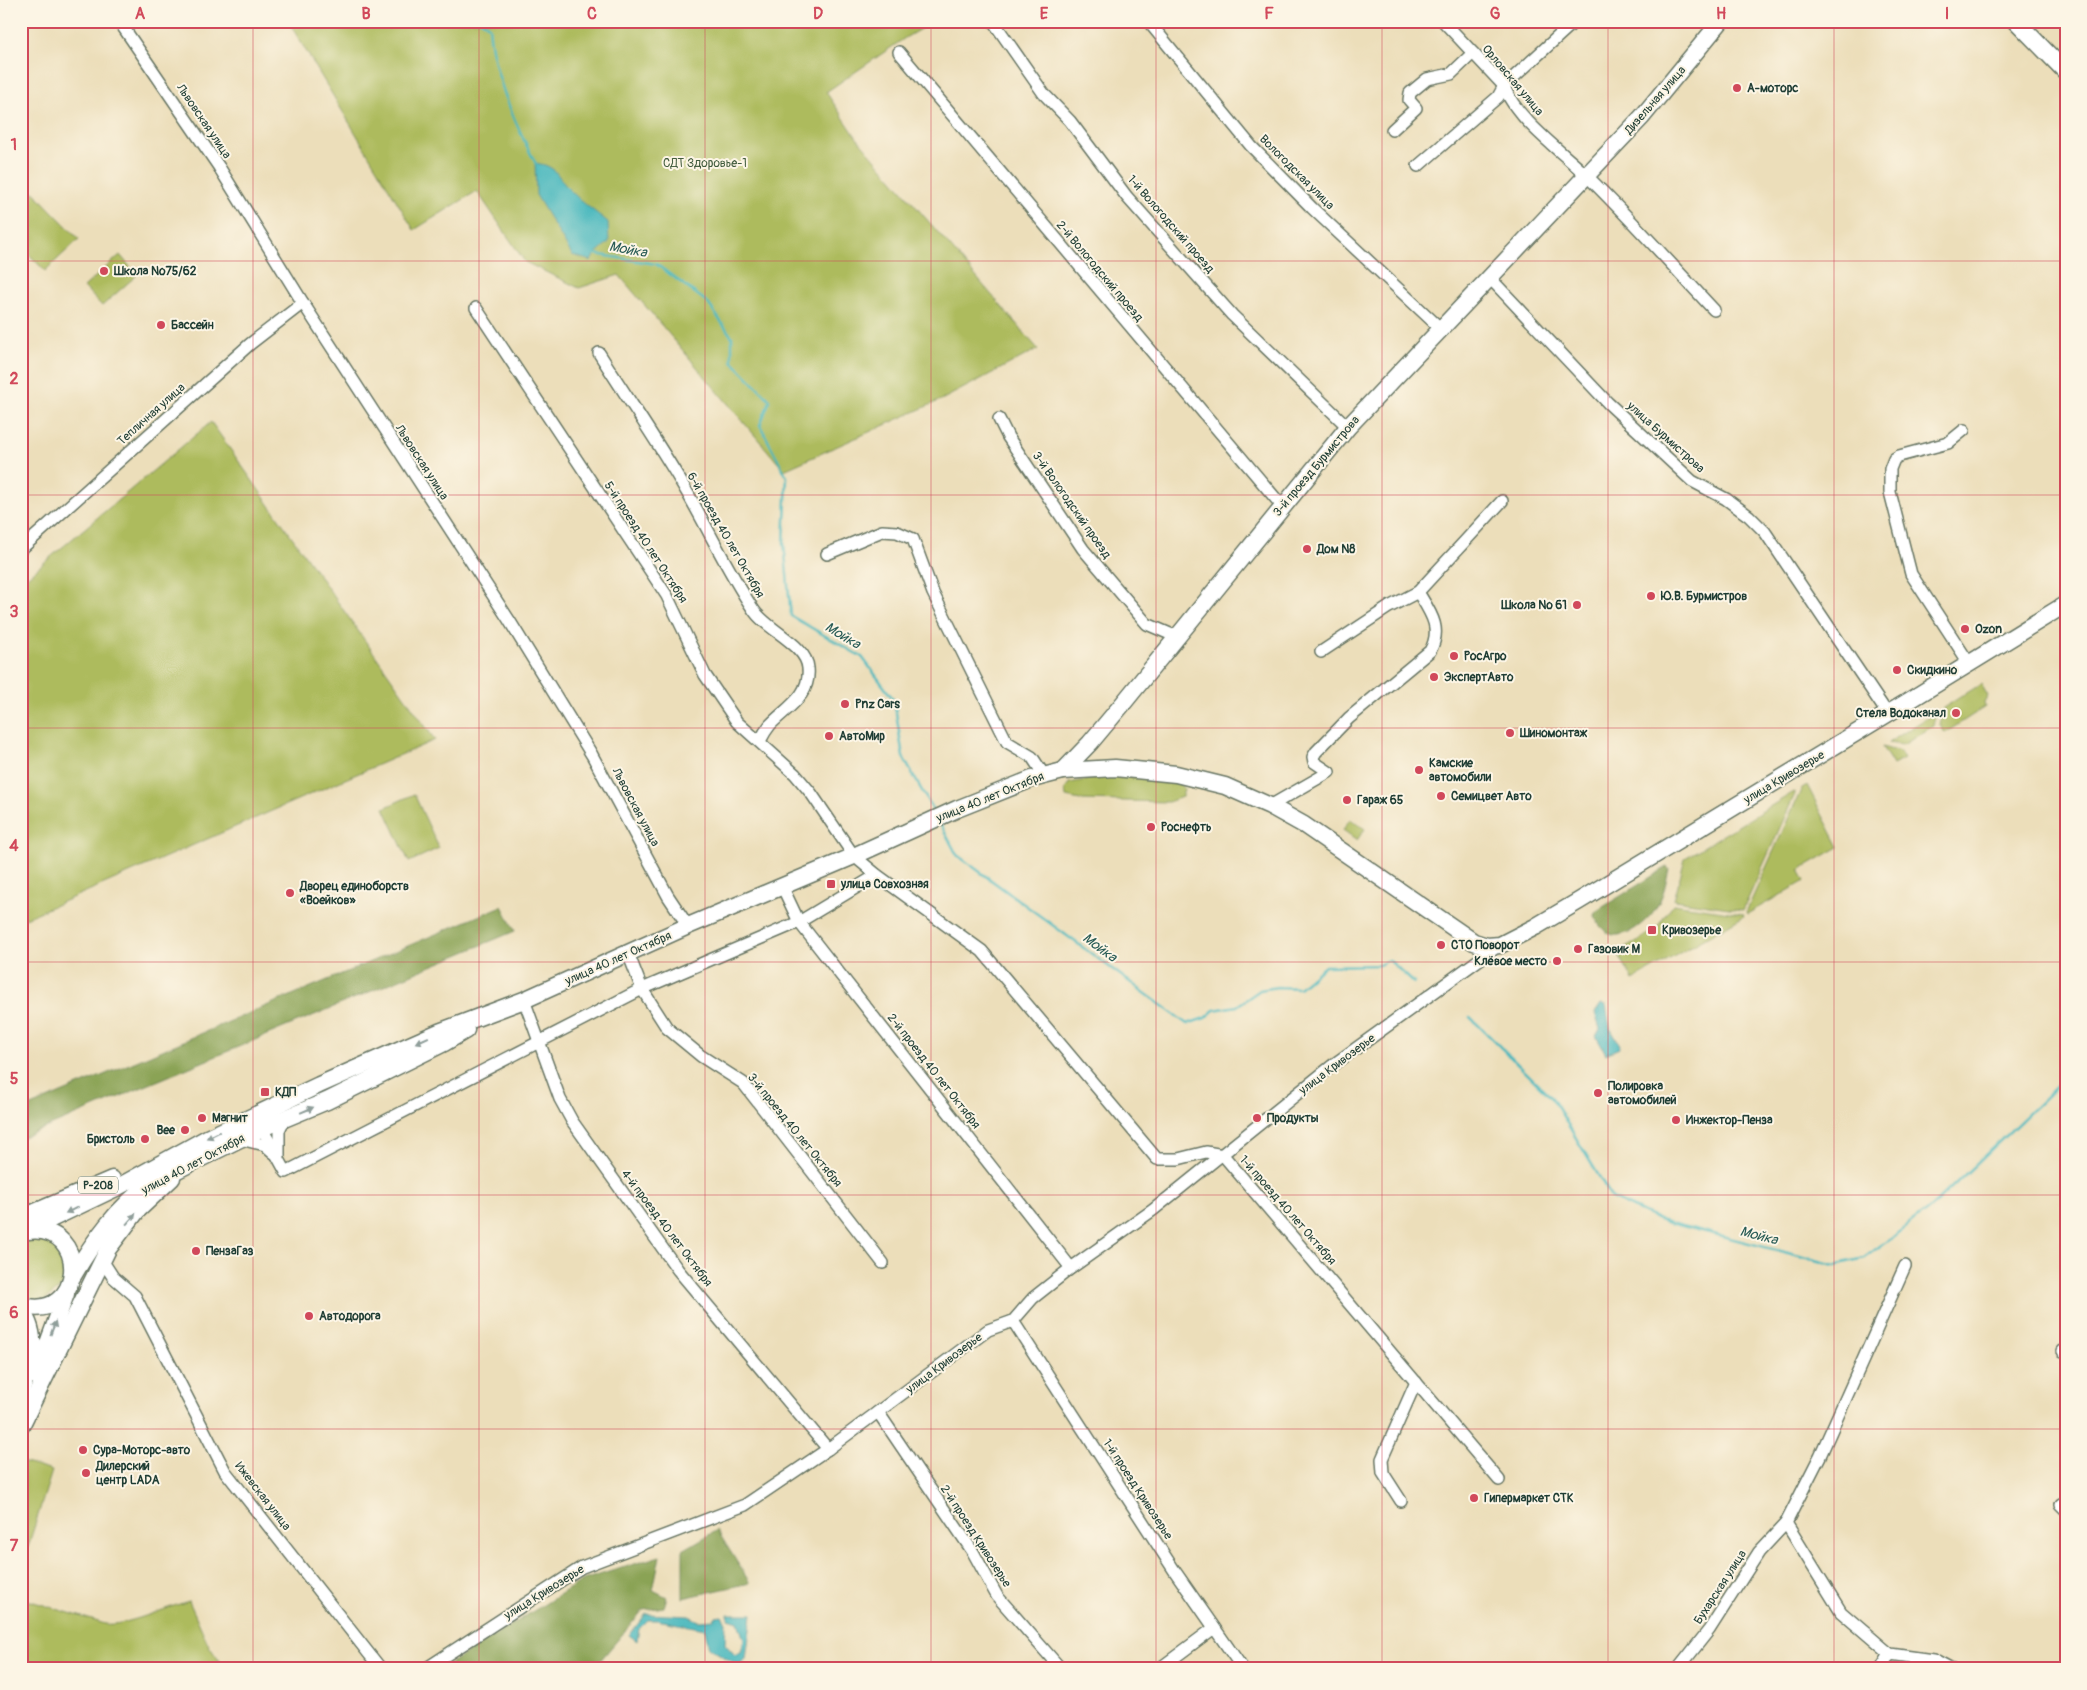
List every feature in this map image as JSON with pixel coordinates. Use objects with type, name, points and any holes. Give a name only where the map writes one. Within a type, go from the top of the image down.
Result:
[{"type":"main road","name":"Дизельная улица","points":[[1586,175],[1642,117],[1721,21]]},
{"type":"main road","points":[[2016,21],[2066,72]]},
{"type":"main road","name":"3-й проезд Бурмистрова","points":[[1063,771],[1090,743],[1348,427],[1586,175]]},
{"type":"main road","name":"улица Кривозерье","points":[[1500,945],[1572,906],[2066,604]]},
{"type":"main road","points":[[1063,771],[1115,768],[1176,774],[1225,786],[1270,806],[1304,825],[1474,942],[1487,946],[1500,945]]},
{"type":"main road","name":"улица 40 лет Октября","points":[[21,1305],[33,1308],[47,1306],[59,1299],[96,1238],[123,1207],[207,1138],[259,1122],[439,1032],[524,1000],[688,926],[854,856],[957,809],[1044,774],[1063,771]]},
{"type":"main road","points":[[259,1122],[284,1120],[327,1101],[435,1048],[500,1010]]},
{"type":"main road","name":"улица 40 лет Октября","points":[[23,1228],[143,1166],[181,1160],[240,1139],[259,1122]]},
{"type":"main road","points":[[22,1425],[102,1260],[131,1219],[181,1160]]},
{"type":"main road","name":"улица 40 лет Октября","points":[[23,1228],[46,1232],[64,1243],[71,1255],[71,1282]]},
{"type":"main road","points":[[22,1425],[36,1374],[71,1282]]},
{"type":"main road","points":[[21,1310],[31,1329],[34,1344],[32,1358],[21,1393]]},
{"type":"street","name":"Львовская улица","points":[[119,21],[219,167],[303,303],[509,620],[592,755],[668,896],[688,926]]},
{"type":"street","name":"1-й Вологодский проезд","points":[[993,21],[1044,94],[1070,121],[1127,197],[1232,315],[1348,427]]},
{"type":"street","name":"Вологодская улица","points":[[1148,21],[1251,146],[1312,208],[1441,329]]},
{"type":"street","name":"Орловская улица","points":[[1443,21],[1504,86],[1508,98],[1540,133],[1586,175]]},
{"type":"street","points":[[1418,166],[1498,97],[1504,86],[1575,21]]},
{"type":"street","name":"2-й Вологодский проезд","points":[[899,52],[1282,506]]},
{"type":"street","points":[[1392,130],[1416,108],[1409,100],[1410,93],[1427,79],[1446,77],[1451,74],[1473,53]]},
{"type":"street","points":[[1586,175],[1714,310]]},
{"type":"street","name":"улица Бурмистрова","points":[[1490,278],[1608,403],[1692,481],[1726,499],[1765,532],[1887,713]]},
{"type":"street","name":"Тепличная улица","points":[[21,549],[250,344],[303,303]]},
{"type":"street","name":"5-й проезд 40 лет Октября","points":[[476,308],[667,596],[708,681],[737,722],[795,774],[811,793],[854,856],[878,875]]},
{"type":"street","name":"6-й проезд 40 лет Октября","points":[[599,353],[684,487],[721,557],[752,609],[762,621],[805,657],[808,677],[803,692],[793,706],[771,724],[760,741]]},
{"type":"street","name":"3-й Вологодский проезд","points":[[999,419],[1008,437],[1084,549],[1147,624],[1177,637]]},
{"type":"street","points":[[1964,430],[1948,443],[1899,456],[1892,464],[1889,480],[1890,492],[1911,574],[1969,663]]},
{"type":"street","points":[[1321,652],[1389,607],[1418,592],[1502,501]]},
{"type":"street","points":[[827,554],[882,531],[897,532],[914,539],[933,593],[1007,742],[1032,756],[1044,774]]},
{"type":"street","points":[[1270,806],[1329,772],[1314,762],[1313,757],[1316,752],[1349,718],[1430,651],[1436,639],[1436,624],[1418,592]]},
{"type":"street","points":[[259,1122],[286,1172],[642,989],[799,922],[878,875]]},
{"type":"street","name":"1-й проезд 40 лет Октября","points":[[878,875],[982,951],[1157,1159],[1178,1158],[1206,1152],[1223,1155],[1499,1480]]},
{"type":"street","name":"2-й проезд 40 лет Октября","points":[[782,886],[799,922],[1071,1268]]},
{"type":"street","name":"улица Кривозерье","points":[[425,1669],[582,1567],[746,1505],[828,1449],[988,1330],[1013,1321],[1034,1298],[1071,1268],[1153,1210],[1333,1065],[1500,945]]},
{"type":"street","name":"3-й проезд 40 лет Октября","points":[[628,953],[642,989],[667,1028],[702,1056],[743,1083],[882,1263]]},
{"type":"street","name":"4-й проезд 40 лет Октября","points":[[524,1000],[560,1099],[572,1121],[678,1270],[828,1449]]},
{"type":"street","points":[[279,1158],[278,1139],[284,1120]]},
{"type":"street","points":[[240,1139],[265,1145],[279,1158]]},
{"type":"street","name":"Ижевская улица","points":[[102,1260],[113,1277],[135,1296],[225,1471],[381,1669]]},
{"type":"street","name":"Бухарская улица","points":[[1678,1669],[1709,1630],[1759,1552],[1786,1524],[1820,1456],[1905,1266]]},
{"type":"street","points":[[71,1282],[94,1274],[113,1277]]},
{"type":"street","name":"1-й проезд Кривозерье","points":[[1013,1321],[1214,1628],[1243,1669]]},
{"type":"street","points":[[1401,1501],[1383,1473],[1382,1459],[1416,1382]]},
{"type":"street","name":"2-й проезд Кривозерье","points":[[878,1412],[973,1552],[997,1596],[1060,1669]]},
{"type":"street","points":[[1786,1524],[1841,1612],[1890,1654],[1933,1660],[1950,1669]]},
{"type":"street","points":[[1159,1669],[1214,1628]]},
{"type":"street","points":[[1881,1669],[1890,1654]]},
{"type":"green space","name":"СДТ Здоровье-1","points":[[288,21],[934,21],[905,38],[826,92],[857,138],[1038,349],[943,399],[784,470],[619,275],[579,288],[525,262],[477,191],[414,230]]},
{"type":"green space","points":[[21,179],[79,239],[45,271],[21,246]]},
{"type":"green space","points":[[120,255],[137,275],[102,306],[84,287]]},
{"type":"green space","points":[[211,422],[435,740],[21,920],[21,582]]},
{"type":"green space","points":[[1981,684],[1988,696],[1984,703],[1985,707],[1945,733],[1940,725],[1943,708]]},
{"type":"green space","points":[[1936,712],[1933,726],[1903,745],[1888,743]]},
{"type":"green space","points":[[1882,747],[1900,752],[1904,759],[1893,765]]},
{"type":"green space","points":[[1131,775],[1181,784],[1184,789],[1182,797],[1168,802],[1080,800],[1066,797],[1065,790],[1069,783],[1108,776]]},
{"type":"green space","points":[[1807,785],[1839,847],[1799,870],[1805,881],[1747,914],[1746,912],[1802,788]]},
{"type":"green space","points":[[1794,792],[1795,794],[1743,910],[1674,900],[1685,858]]},
{"type":"green space","points":[[414,794],[439,848],[409,862],[384,808]]},
{"type":"green space","points":[[1350,819],[1365,829],[1357,840],[1343,830]]},
{"type":"green space","points":[[1667,867],[1669,869],[1665,888],[1657,906],[1641,925],[1625,934],[1617,935],[1610,934],[1602,928],[1594,916],[1595,912]]},
{"type":"green space","points":[[1673,904],[1743,914],[1744,916],[1633,980],[1618,953],[1656,929]]},
{"type":"green space","points":[[502,906],[515,931],[21,1138],[21,1110]]},
{"type":"green space","points":[[27,1237],[49,1241],[65,1257],[63,1286],[45,1300],[21,1300],[21,1239]]},
{"type":"green space","points":[[22,1462],[52,1471],[21,1569],[21,1464]]},
{"type":"green space","points":[[717,1530],[750,1583],[683,1598],[683,1550]]},
{"type":"green space","points":[[660,1556],[653,1590],[667,1597],[664,1607],[643,1610],[593,1669],[441,1669],[583,1580]]},
{"type":"green space","points":[[21,1598],[105,1624],[134,1620],[189,1601],[209,1646],[225,1669],[21,1669]]},
{"type":"water","points":[[535,163],[543,164],[553,169],[575,195],[608,222],[609,242],[595,254],[591,261],[572,255],[536,195]]},
{"type":"water","points":[[1601,1004],[1606,1005],[1610,1028],[1620,1045],[1619,1048],[1606,1054],[1596,1036],[1600,1029],[1595,1013]]},
{"type":"water","points":[[646,1614],[689,1616],[699,1621],[714,1620],[715,1617],[722,1616],[726,1622],[725,1644],[735,1655],[741,1652],[744,1640],[738,1622],[729,1619],[728,1614],[752,1614],[746,1659],[738,1665],[709,1648],[705,1629],[657,1620],[648,1620],[639,1629],[637,1641],[629,1635]]},
{"type":"waterway","name":"Мойка","points":[[481,21],[489,26],[495,61],[506,97],[520,132],[536,164]]},
{"type":"waterway","name":"Мойка","points":[[594,252],[595,254],[656,264],[707,302],[732,337],[732,361],[770,400],[760,425],[787,477],[784,543],[791,616],[862,657],[894,700],[903,757],[935,814]]},
{"type":"waterway","name":"Мойка","points":[[940,823],[957,855],[1187,1024],[1205,1018],[1214,1010],[1237,1006],[1260,990],[1277,987],[1299,988],[1325,966],[1379,965],[1389,960],[1414,983]]},
{"type":"waterway","name":"Мойка","points":[[2066,999],[2064,1002],[2066,1010]]},
{"type":"waterway","name":"Мойка","points":[[1470,1017],[1552,1098],[1612,1198],[1659,1220],[1835,1265],[1864,1258],[1927,1211],[2057,1086],[2066,1073]]},
{"type":"place","name":"А-моторс","points":[[1737,88]]},
{"type":"place","name":"Школа №75/62","points":[[104,271]]},
{"type":"place","name":"Бассейн","points":[[161,325]]},
{"type":"place","name":"Дом N8","points":[[1307,549]]},
{"type":"place","name":"Ю.В. Бурмистров","points":[[1651,596]]},
{"type":"place","name":"Школа № 61","points":[[1577,605]]},
{"type":"place","name":"Ozon","points":[[1965,629]]},
{"type":"place","name":"РосАгро","points":[[1454,656]]},
{"type":"place","name":"Скидкино","points":[[1897,670]]},
{"type":"place","name":"ЭкспертАвто","points":[[1434,677]]},
{"type":"place","name":"Pnz Cars","points":[[845,704]]},
{"type":"place","name":"Стела Водоканал","points":[[1956,713]]},
{"type":"place","name":"Шиномонтаж","points":[[1510,733]]},
{"type":"place","name":"АвтоМир","points":[[829,736]]},
{"type":"place","name":"Камские автомобили","points":[[1419,770]]},
{"type":"place","name":"Семицвет Авто","points":[[1441,796]]},
{"type":"place","name":"Гараж 65","points":[[1347,800]]},
{"type":"place","name":"Роснефть","points":[[1151,827]]},
{"type":"place","name":"улица Совхозная","points":[[831,884]]},
{"type":"place","name":"Дворец единоборств «Воейков»","points":[[290,893]]},
{"type":"place","name":"Кривозерье","points":[[1652,930]]},
{"type":"place","name":"СТО Поворот","points":[[1441,945]]},
{"type":"place","name":"Газовик М","points":[[1578,949]]},
{"type":"place","name":"Клёвое место","points":[[1557,961]]},
{"type":"place","name":"КДП","points":[[265,1092]]},
{"type":"place","name":"Полировка автомобилей","points":[[1598,1093]]},
{"type":"place","name":"Магнит","points":[[202,1118]]},
{"type":"place","name":"Продукты","points":[[1257,1118]]},
{"type":"place","name":"Инжектор-Пенза","points":[[1676,1120]]},
{"type":"place","name":"Bee","points":[[185,1130]]},
{"type":"place","name":"Бристоль","points":[[145,1139]]},
{"type":"place","name":"ПензаГаз","points":[[196,1251]]},
{"type":"place","name":"Автодорога","points":[[309,1316]]},
{"type":"place","name":"Сура-Моторс-авто","points":[[83,1450]]},
{"type":"place","name":"Дилерский центр LADA","points":[[86,1473]]},
{"type":"place","name":"Гипермаркет СТК","points":[[1474,1498]]}]
